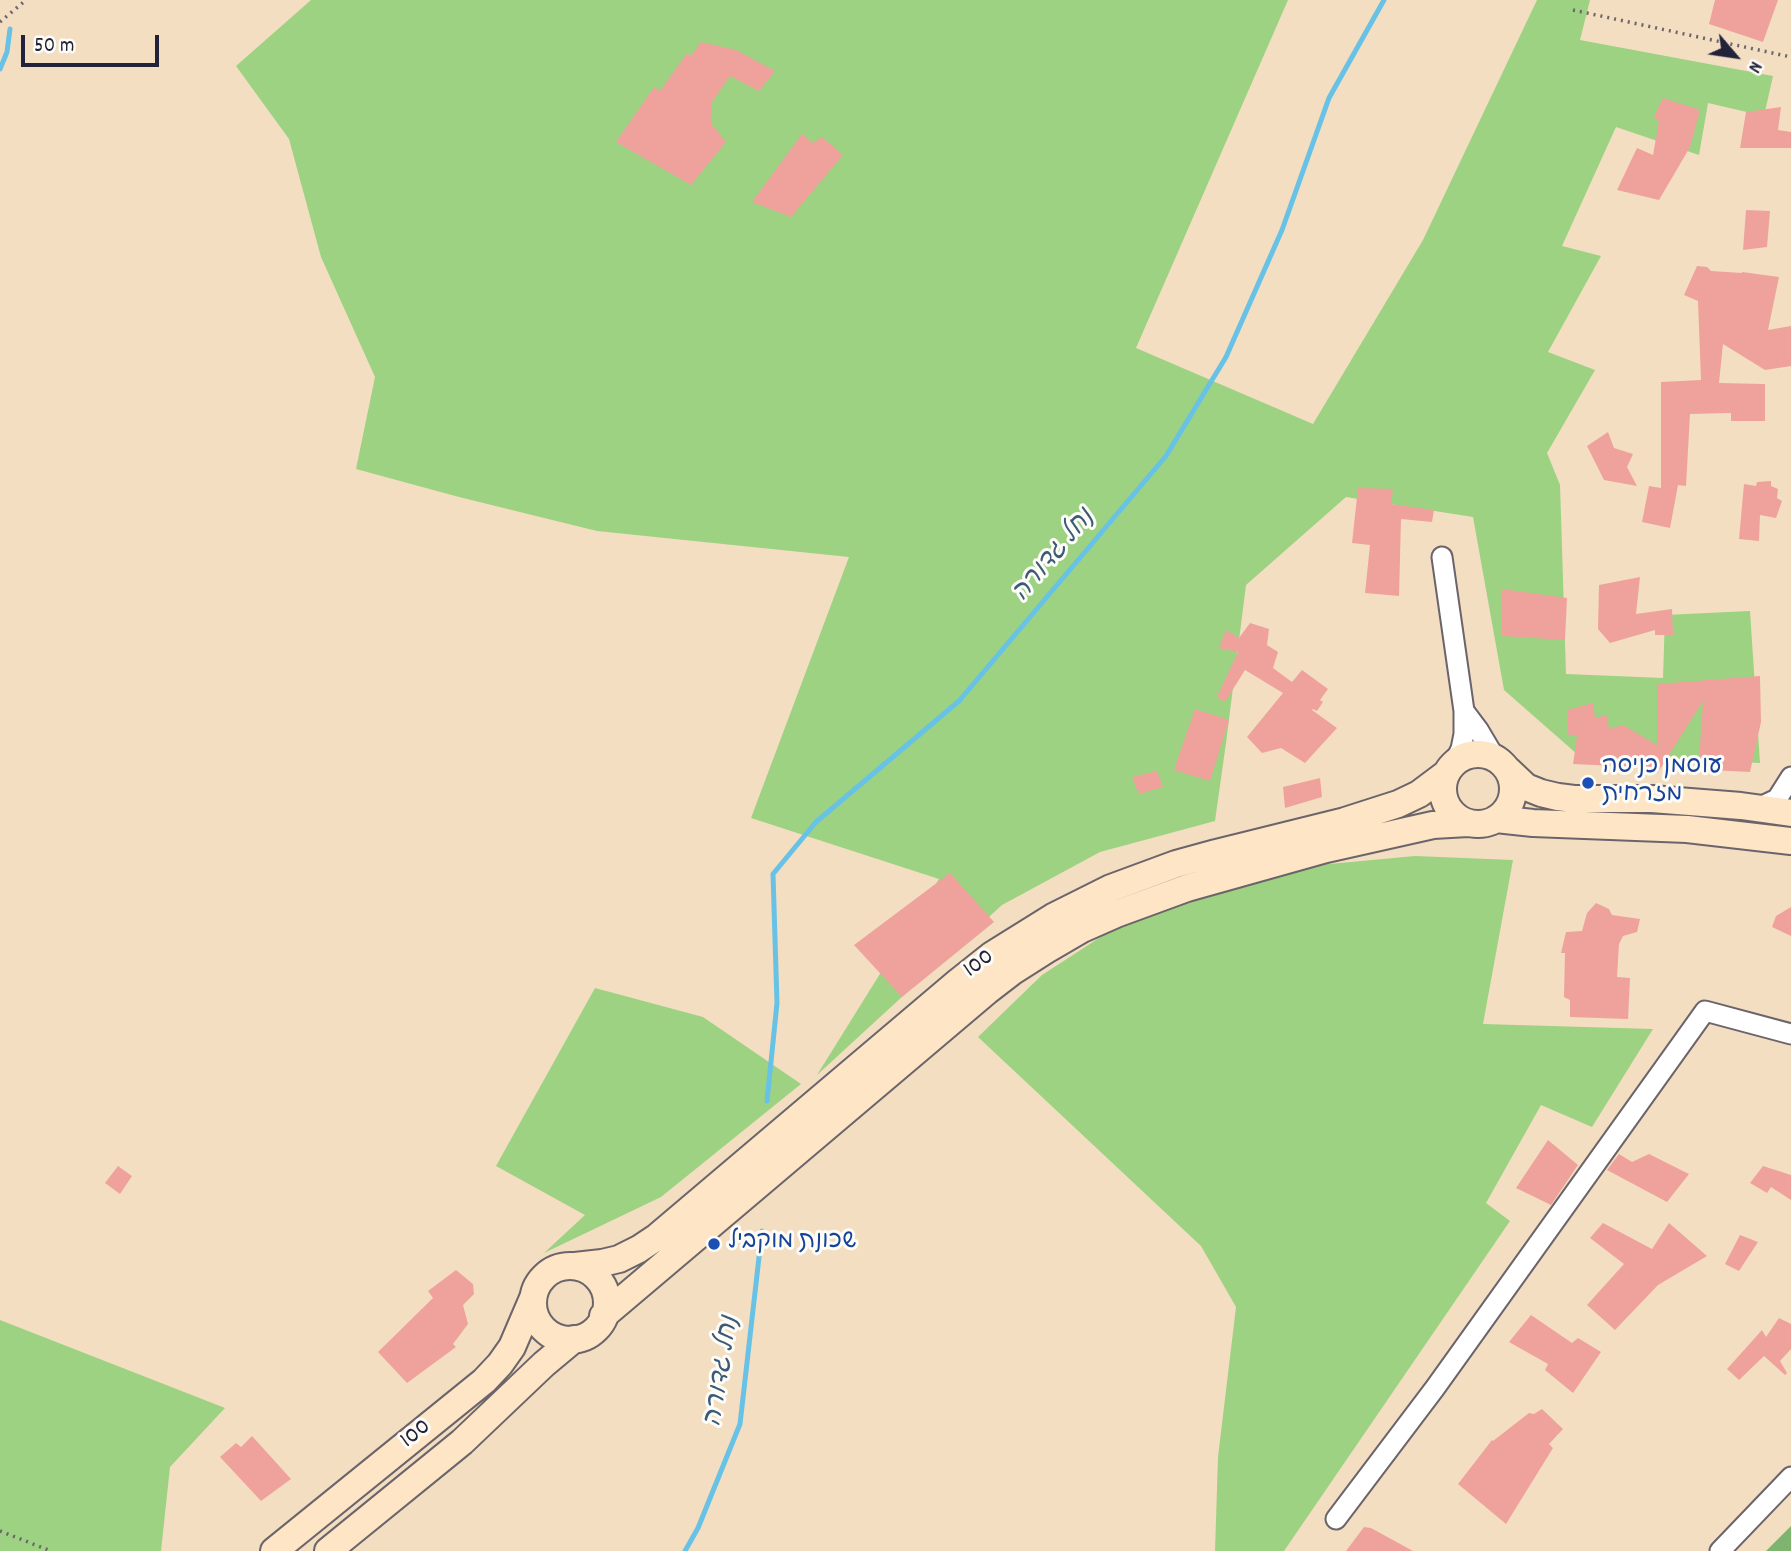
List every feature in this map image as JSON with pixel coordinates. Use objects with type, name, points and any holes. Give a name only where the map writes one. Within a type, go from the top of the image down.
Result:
[{"type":"main road","points":[[1502,764],[1512,780],[1513,792],[1504,812],[1496,819],[1477,824],[1459,819],[1451,812],[1443,793],[1443,783],[1450,768],[1463,757],[1482,754],[1502,764],[1526,787],[1558,797],[1652,799],[1791,813]]},
{"type":"main road","name":"100","points":[[575,1266],[619,1259],[657,1237],[958,982],[992,955],[1053,917],[1111,888],[1176,864],[1345,821],[1398,804],[1419,794],[1450,768]]},
{"type":"main road","points":[[1496,819],[1687,829],[1791,841]]},
{"type":"main road","name":"100","points":[[603,1316],[987,991],[1013,971],[1070,936],[1147,902],[1212,881],[1325,849],[1433,825],[1468,823]]},
{"type":"main road","points":[[575,1266],[596,1276],[603,1286],[606,1309],[602,1321],[594,1331],[583,1338],[558,1338],[546,1332],[538,1322],[533,1311],[533,1298],[536,1286],[552,1270],[575,1266]]},
{"type":"main road","name":"100","points":[[274,1551],[492,1373],[512,1347],[533,1298]]},
{"type":"main road","name":"100","points":[[328,1551],[462,1442],[574,1339]]},
{"type":"street","points":[[1442,557],[1464,711],[1461,750],[1450,768]]},
{"type":"street","points":[[1464,711],[1502,764]]},
{"type":"street","points":[[1758,808],[1777,799],[1791,777]]},
{"type":"street","points":[[1336,1519],[1435,1388],[1705,1011],[1791,1034]]},
{"type":"street","points":[[1720,1551],[1791,1477]]},
{"type":"path","points":[[0,22],[26,0]]},
{"type":"path","points":[[1573,10],[1791,57]]},
{"type":"path","points":[[0,1531],[51,1551]]},
{"type":"green space","points":[[311,0],[1288,0],[1136,348],[1313,424],[1423,240],[1537,0],[1590,0],[1580,40],[1773,76],[1764,116],[1708,103],[1699,155],[1616,127],[1562,246],[1601,256],[1548,352],[1595,370],[1547,453],[1560,485],[1566,674],[1663,678],[1665,615],[1750,611],[1760,763],[1577,754],[1504,690],[1473,517],[1346,497],[1246,585],[1215,821],[1100,852],[1002,905],[817,1075],[939,879],[751,818],[849,557],[597,531],[356,469],[375,377],[321,257],[289,139],[236,66]]},
{"type":"green space","points":[[1415,856],[1513,860],[1483,1024],[1653,1029],[1592,1127],[1541,1105],[1486,1203],[1510,1221],[1284,1551],[1215,1551],[1218,1457],[1236,1307],[1201,1246],[978,1037],[1042,975],[1133,916],[1233,873]]},
{"type":"green space","points":[[595,988],[703,1017],[801,1084],[661,1197],[544,1253],[585,1215],[496,1166]]},
{"type":"green space","points":[[0,1320],[225,1408],[170,1467],[161,1551],[0,1551]]},
{"type":"green space","points":[[1791,1526],[1791,1551],[1766,1551]]},
{"type":"building","points":[[1715,0],[1778,0],[1763,42],[1709,24]]},
{"type":"building","points":[[701,42],[736,50],[775,71],[759,91],[730,76],[712,102],[711,123],[726,142],[691,185],[616,142],[654,87],[660,91],[687,53],[691,56]]},
{"type":"building","points":[[1663,98],[1700,110],[1690,147],[1659,200],[1617,190],[1637,148],[1653,155],[1659,121],[1654,117]]},
{"type":"building","points":[[1781,107],[1778,130],[1791,132],[1791,148],[1740,148],[1746,112]]},
{"type":"building","points":[[802,134],[813,143],[822,137],[843,155],[791,217],[752,202]]},
{"type":"building","points":[[1746,210],[1770,211],[1767,247],[1743,250]]},
{"type":"building","points":[[1697,266],[1707,267],[1711,271],[1779,277],[1768,330],[1791,326],[1791,366],[1765,370],[1723,344],[1719,383],[1765,384],[1765,421],[1731,421],[1731,413],[1690,414],[1686,486],[1678,485],[1670,528],[1642,522],[1649,486],[1661,488],[1661,382],[1701,380],[1698,301],[1684,295]]},
{"type":"building","points":[[1608,432],[1614,448],[1633,454],[1627,467],[1637,486],[1604,480],[1587,446]]},
{"type":"building","points":[[1771,481],[1771,486],[1778,489],[1777,498],[1782,501],[1776,518],[1760,515],[1759,541],[1739,539],[1744,484],[1756,486],[1757,482]]},
{"type":"building","points":[[1358,488],[1393,489],[1391,504],[1434,510],[1432,522],[1401,519],[1399,596],[1365,593],[1370,545],[1352,543]]},
{"type":"building","points":[[1640,577],[1636,614],[1672,609],[1673,635],[1655,635],[1655,630],[1610,643],[1598,629],[1599,585]]},
{"type":"building","points":[[1502,589],[1567,598],[1565,640],[1502,636]]},
{"type":"building","points":[[1250,623],[1269,629],[1267,645],[1278,652],[1273,668],[1292,682],[1302,670],[1328,689],[1320,700],[1323,702],[1317,711],[1312,710],[1337,728],[1305,763],[1281,748],[1262,753],[1247,737],[1283,693],[1245,670],[1225,702],[1217,697],[1238,652],[1219,648],[1226,630],[1239,638]]},
{"type":"building","points":[[1760,676],[1761,722],[1750,772],[1710,770],[1699,760],[1703,701],[1657,774],[1657,768],[1573,764],[1577,736],[1567,734],[1567,710],[1593,703],[1595,718],[1607,715],[1609,729],[1623,725],[1657,745],[1657,684]]},
{"type":"building","points":[[1195,709],[1229,720],[1210,781],[1174,770]]},
{"type":"building","points":[[1157,771],[1163,787],[1139,794],[1132,777]]},
{"type":"building","points":[[1320,778],[1322,797],[1285,808],[1283,787]]},
{"type":"building","points":[[950,873],[994,922],[902,997],[854,945]]},
{"type":"building","points":[[1596,903],[1609,909],[1612,915],[1640,919],[1637,932],[1623,936],[1619,944],[1617,977],[1630,978],[1628,1019],[1570,1017],[1570,1000],[1564,997],[1565,953],[1561,953],[1566,932],[1582,931],[1587,913]]},
{"type":"building","points":[[1791,907],[1791,936],[1772,927],[1776,916]]},
{"type":"building","points":[[1548,1140],[1578,1165],[1551,1205],[1516,1188]]},
{"type":"building","points":[[1619,1154],[1632,1162],[1649,1154],[1689,1174],[1667,1202],[1607,1170]]},
{"type":"building","points":[[118,1166],[132,1176],[120,1194],[105,1183]]},
{"type":"building","points":[[1763,1166],[1791,1175],[1791,1200],[1771,1187],[1767,1193],[1750,1183]]},
{"type":"building","points":[[1603,1223],[1652,1249],[1669,1223],[1707,1256],[1658,1285],[1615,1330],[1587,1305],[1624,1264],[1590,1238]]},
{"type":"building","points":[[1740,1235],[1758,1242],[1739,1271],[1725,1264]]},
{"type":"building","points":[[456,1270],[473,1284],[474,1294],[463,1305],[468,1324],[453,1344],[456,1347],[407,1383],[378,1352],[433,1298],[428,1291]]},
{"type":"building","points":[[1531,1315],[1572,1343],[1578,1338],[1601,1352],[1573,1393],[1545,1370],[1548,1364],[1509,1342]]},
{"type":"building","points":[[1779,1318],[1791,1324],[1791,1349],[1780,1361],[1787,1373],[1785,1375],[1764,1356],[1739,1380],[1727,1369],[1762,1330],[1766,1337]]},
{"type":"building","points":[[1542,1409],[1563,1429],[1549,1444],[1553,1448],[1506,1524],[1458,1484],[1492,1440],[1529,1413],[1534,1414]]},
{"type":"building","points":[[252,1436],[291,1479],[261,1501],[220,1457],[236,1443],[241,1447]]},
{"type":"building","points":[[1364,1527],[1371,1528],[1413,1551],[1346,1551]]},
{"type":"waterway","name":"נחל גדורה","points":[[767,1101],[777,1003],[773,874],[816,822],[959,701],[1166,456],[1226,357],[1282,230],[1329,98],[1384,0]]},
{"type":"waterway","points":[[0,69],[7,52],[10,29]]},
{"type":"waterway","name":"נחל גדורה","points":[[685,1551],[698,1528],[740,1424],[762,1231]]},
{"type":"place","name":"עוסמן כניסה מזרחית","points":[[1588,783]]},
{"type":"place","name":"שכונת מוקביל","points":[[714,1244]]}]
